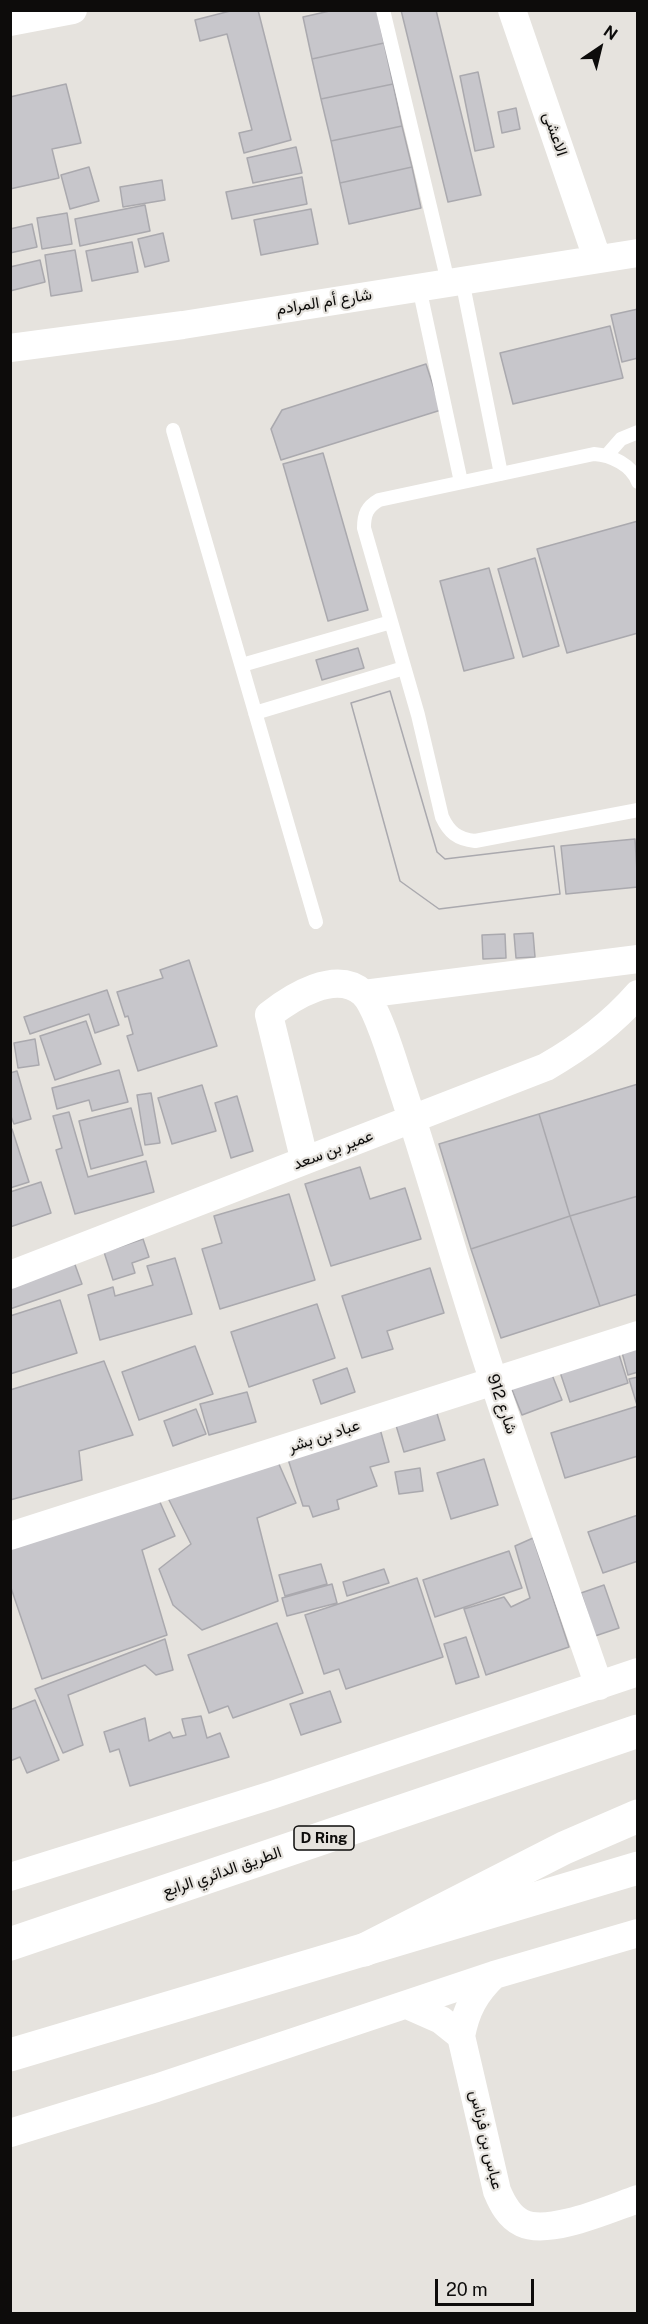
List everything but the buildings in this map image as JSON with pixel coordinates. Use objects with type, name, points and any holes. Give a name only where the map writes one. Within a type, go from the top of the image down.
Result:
[{"type":"main road","name":"الطريق الدائري الرابع","points":[[13,1942],[638,1731]]},
{"type":"main road","points":[[364,1950],[545,1858],[638,1816]]},
{"type":"main road","points":[[10,2055],[638,1868]]},
{"type":"street","points":[[10,22],[73,10]]},
{"type":"street","name":"الاعشى","points":[[512,10],[597,258]]},
{"type":"street","name":"شارع أم المرادم","points":[[10,348],[183,325],[638,253]]},
{"type":"street","points":[[303,1154],[269,1015],[286,1002],[324,986],[339,983],[351,986],[364,994],[638,959]]},
{"type":"street","name":"شارع 912","points":[[364,994],[381,1027],[494,1381],[599,1686]]},
{"type":"street","name":"عمير بن سعد","points":[[10,1275],[536,1071],[565,1056],[600,1032],[638,994]]},
{"type":"street","name":"عباد بن بشر","points":[[10,1536],[638,1335]]},
{"type":"street","points":[[10,1877],[272,1795],[638,1672]]},
{"type":"street","points":[[10,2133],[156,2088],[494,1975],[638,1933]]},
{"type":"street","name":"عباس بن فرناس","points":[[494,1975],[481,1987],[471,2002],[464,2019],[461,2036],[496,2191],[505,2209],[520,2223],[538,2228],[554,2226],[638,2199]]},
{"type":"street","points":[[407,2005],[441,2020],[461,2036]]},
{"type":"lane","points":[[383,10],[455,281],[501,474]]},
{"type":"lane","points":[[419,287],[461,482]]},
{"type":"lane","points":[[174,430],[316,922]]},
{"type":"lane","points":[[607,455],[621,439],[638,432]]},
{"type":"lane","points":[[638,482],[621,463],[607,455],[594,454],[379,500],[367,511],[364,528],[418,715],[446,827],[454,835],[464,840],[475,841],[638,810]]},
{"type":"lane","points":[[242,665],[391,622]]},
{"type":"lane","points":[[255,713],[404,668]]}]
